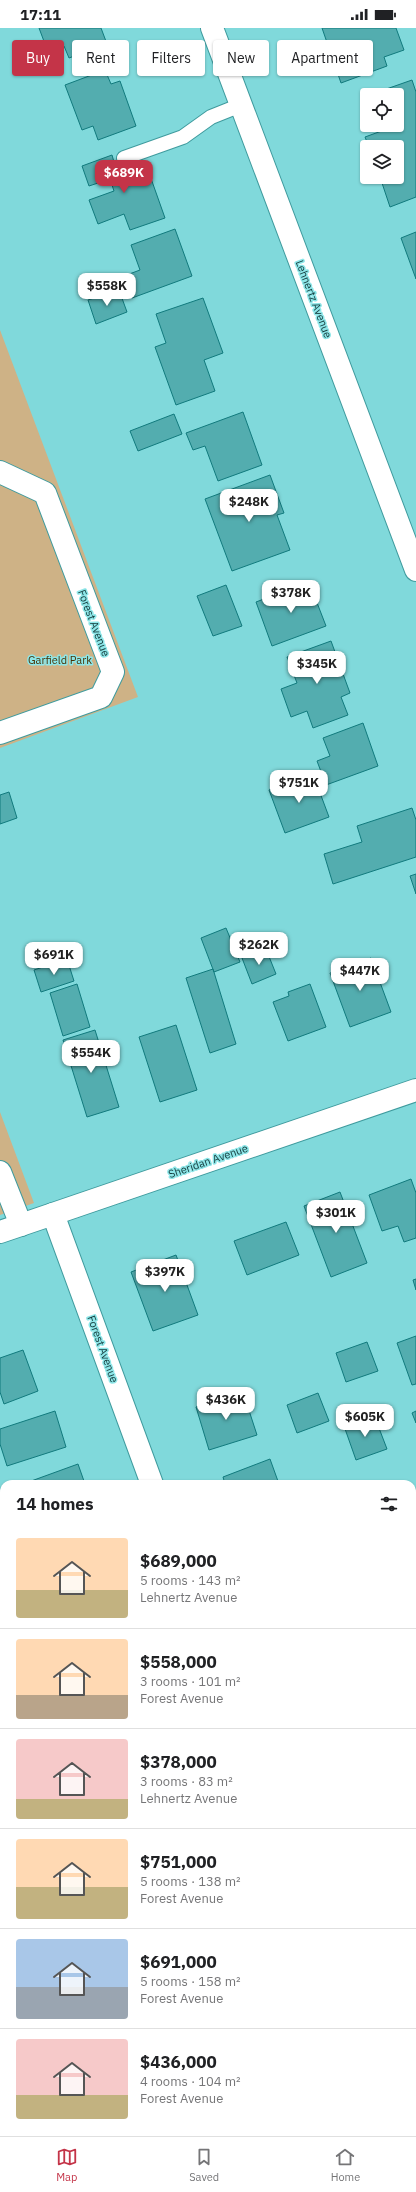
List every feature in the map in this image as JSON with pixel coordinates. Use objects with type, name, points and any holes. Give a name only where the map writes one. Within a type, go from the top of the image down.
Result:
[{"type":"street","name":"Lehnertz Avenue","points":[[212,28],[416,570]]},
{"type":"street","name":"Forest Avenue","points":[[0,472],[45,493],[113,672],[101,697],[0,733]]},
{"type":"street","name":"Sheridan Avenue","points":[[0,1232],[416,1090]]},
{"type":"street","points":[[0,1172],[21,1225]]},
{"type":"street","name":"Forest Avenue","points":[[53,1214],[151,1480]]},
{"type":"lane","points":[[124,158],[183,137],[211,117],[241,105]]},
{"type":"green space","name":"Garfield Park","points":[[0,330],[138,697],[0,748]]},
{"type":"green space","points":[[0,1112],[34,1203],[0,1215]]},
{"type":"building","points":[[39,28],[101,28],[106,40],[72,40],[72,57],[69,58],[64,46],[64,40],[44,40]]},
{"type":"building","points":[[322,28],[396,28],[404,50],[384,57],[387,66],[373,71],[373,40],[326,40]]},
{"type":"building","points":[[89,76],[108,76],[111,84],[120,81],[136,126],[98,140],[93,126],[82,130],[65,85]]},
{"type":"building","points":[[339,76],[360,76],[341,83]]},
{"type":"building","points":[[412,80],[416,92],[416,197],[390,207],[382,184],[404,184],[404,140],[366,140],[365,137],[379,132],[404,132],[404,88],[389,88]]},
{"type":"building","points":[[112,155],[116,169],[133,163],[137,174],[148,170],[165,218],[130,230],[124,214],[98,224],[89,200],[114,191],[110,179],[89,186],[82,166]]},
{"type":"building","points":[[175,229],[192,276],[132,298],[124,276],[140,270],[131,245]]},
{"type":"building","points":[[416,232],[416,279],[401,238]]},
{"type":"building","points":[[119,290],[127,312],[96,324],[88,300]]},
{"type":"building","points":[[203,298],[223,353],[204,360],[215,391],[176,405],[155,347],[166,343],[156,314]]},
{"type":"building","points":[[243,412],[262,465],[218,481],[205,446],[193,450],[186,433]]},
{"type":"building","points":[[174,414],[182,434],[138,451],[130,431]]},
{"type":"building","points":[[270,475],[284,513],[277,515],[290,550],[232,571],[205,499]]},
{"type":"building","points":[[309,582],[326,626],[272,646],[256,602]]},
{"type":"building","points":[[226,585],[242,626],[213,636],[197,596]]},
{"type":"building","points":[[331,641],[350,693],[341,697],[348,715],[313,728],[307,711],[291,717],[281,689],[297,683],[287,657]]},
{"type":"building","points":[[363,723],[378,766],[326,785],[317,761],[330,756],[323,738]]},
{"type":"building","points":[[313,774],[329,817],[285,833],[269,790]]},
{"type":"building","points":[[9,792],[17,818],[0,824],[0,795]]},
{"type":"building","points":[[412,808],[416,820],[416,857],[333,884],[324,854],[362,842],[357,826]]},
{"type":"building","points":[[416,874],[416,894],[410,876]]},
{"type":"building","points":[[226,928],[240,962],[214,972],[201,938]]},
{"type":"building","points":[[266,949],[276,974],[252,984],[242,958]]},
{"type":"building","points":[[371,958],[391,1012],[350,1027],[330,973]]},
{"type":"building","points":[[67,959],[74,981],[41,992],[34,970]]},
{"type":"building","points":[[213,969],[236,1044],[210,1053],[186,978]]},
{"type":"building","points":[[77,984],[90,1027],[63,1036],[50,993]]},
{"type":"building","points":[[310,984],[326,1027],[288,1041],[273,1002],[289,996],[288,992]]},
{"type":"building","points":[[176,1025],[197,1090],[160,1102],[139,1037]]},
{"type":"building","points":[[95,1030],[119,1107],[87,1117],[63,1040]]},
{"type":"building","points":[[411,1179],[416,1193],[416,1238],[404,1242],[398,1226],[382,1231],[369,1195]]},
{"type":"building","points":[[340,1192],[367,1263],[331,1277],[304,1206]]},
{"type":"building","points":[[286,1222],[299,1255],[247,1275],[234,1241]]},
{"type":"building","points":[[176,1255],[198,1315],[153,1331],[131,1272]]},
{"type":"building","points":[[416,1279],[416,1290],[413,1280]]},
{"type":"building","points":[[416,1336],[416,1384],[412,1385],[397,1343]]},
{"type":"building","points":[[367,1342],[378,1371],[346,1382],[336,1353]]},
{"type":"building","points":[[23,1350],[38,1391],[4,1404],[0,1392],[0,1358]]},
{"type":"building","points":[[243,1392],[257,1435],[209,1450],[196,1407]]},
{"type":"building","points":[[318,1393],[329,1421],[297,1433],[287,1405]]},
{"type":"building","points":[[55,1411],[66,1447],[7,1466],[0,1444],[0,1429]]},
{"type":"building","points":[[416,1411],[416,1423],[412,1413]]},
{"type":"building","points":[[374,1415],[387,1449],[356,1460],[344,1426]]},
{"type":"building","points":[[270,1459],[278,1480],[224,1480],[223,1477]]},
{"type":"building","points":[[78,1464],[84,1480],[34,1480]]}]
